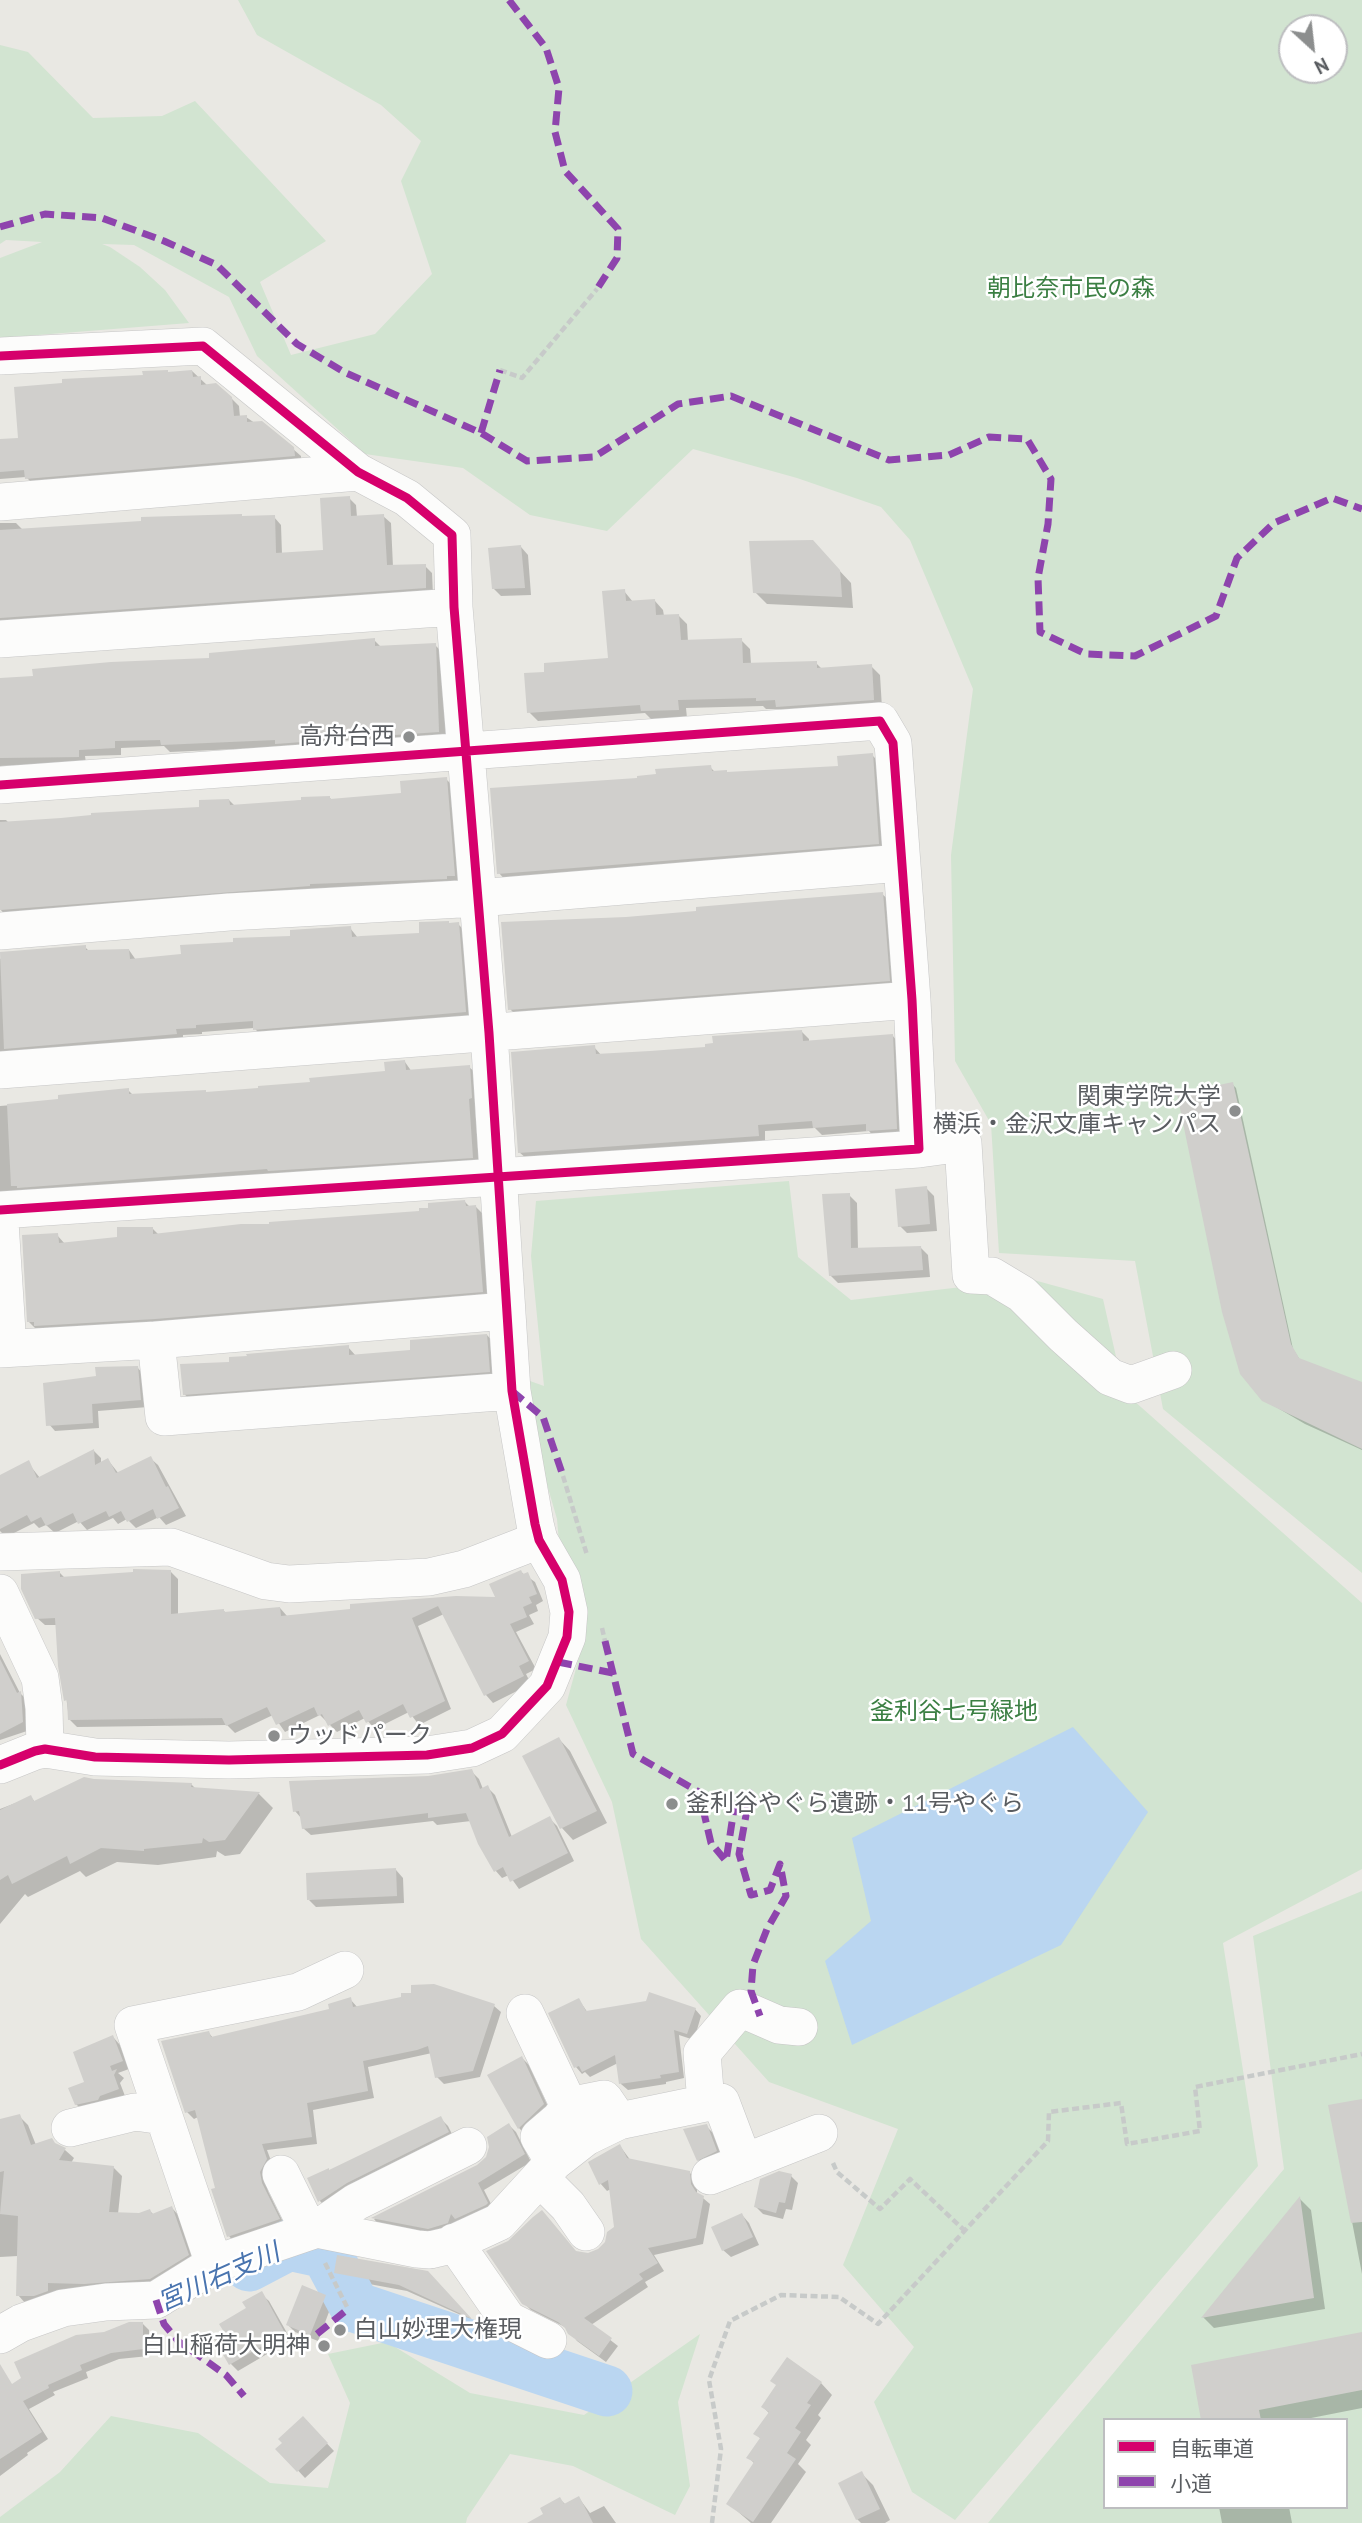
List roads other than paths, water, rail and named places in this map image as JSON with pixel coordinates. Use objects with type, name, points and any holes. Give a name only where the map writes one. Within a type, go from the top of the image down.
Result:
[{"type":"street","points":[[0,356],[203,346],[358,472],[407,498],[452,536],[454,607],[489,1033],[512,1391],[540,1540],[562,1580],[569,1612],[567,1637],[547,1686],[502,1734],[472,1748],[427,1755],[229,1760],[95,1757],[45,1749],[0,1766]]},
{"type":"street","points":[[0,502],[358,472]]},
{"type":"street","points":[[0,639],[454,607]]},
{"type":"street","points":[[0,785],[880,721],[892,743],[912,1000],[919,1149]]},
{"type":"street","points":[[0,931],[229,912],[478,898],[901,863]]},
{"type":"street","points":[[0,1070],[912,1000]]},
{"type":"street","points":[[0,1210],[919,1149],[963,1143],[971,1275],[992,1276],[1021,1294],[1110,1377],[1131,1385],[1173,1370]]},
{"type":"street","points":[[0,1222],[4,1348],[156,1340],[506,1311]]},
{"type":"street","points":[[156,1340],[164,1417],[512,1391]]},
{"type":"street","points":[[0,1552],[171,1547],[266,1581],[289,1584],[429,1577],[464,1569],[540,1540]]},
{"type":"street","points":[[0,1593],[40,1678],[45,1749]]},
{"type":"street","points":[[214,2264],[133,2025],[298,1992],[345,1970]]},
{"type":"street","points":[[706,2104],[702,2053],[740,2008],[779,2025],[799,2027]]},
{"type":"street","points":[[525,2013],[569,2106]]},
{"type":"street","points":[[586,2231],[547,2170],[539,2137],[560,2119],[569,2106],[604,2099],[619,2121]]},
{"type":"street","points":[[313,2230],[430,2250],[499,2222],[547,2170],[586,2137],[619,2121],[706,2104],[721,2102],[744,2163]]},
{"type":"street","points":[[70,2128],[135,2112],[163,2116]]},
{"type":"street","points":[[710,2176],[819,2133]]},
{"type":"street","points":[[7,2319],[107,2302],[156,2300],[214,2264],[313,2230],[356,2203],[468,2146]]},
{"type":"street","points":[[281,2174],[313,2230]]},
{"type":"street","points":[[454,2242],[508,2320],[548,2340]]},
{"type":"water","points":[[1073,1727],[1148,1812],[1061,1945],[852,2045],[825,1961],[871,1921],[852,1838]]},
{"type":"waterway","name":"宮川右支川","points":[[249,2266],[289,2245],[326,2253],[355,2307],[607,2391]]},
{"type":"place","name":"高舟台西","points":[[409,737]]},
{"type":"place","name":"関東学院大学 横浜・金沢文庫キャンパス","points":[[1235,1111]]},
{"type":"place","name":"ウッドパーク","points":[[274,1736]]},
{"type":"place","name":"釜利谷やぐら遺跡・11号やぐら","points":[[672,1804]]},
{"type":"place","name":"白山妙理大権現","points":[[340,2330]]},
{"type":"place","name":"白山稲荷大明神","points":[[324,2346]]},
{"type":"park label","name":"朝比奈市民の森","points":[[1071,289]]},
{"type":"park label","name":"釜利谷七号緑地","points":[[954,1712]]}]
